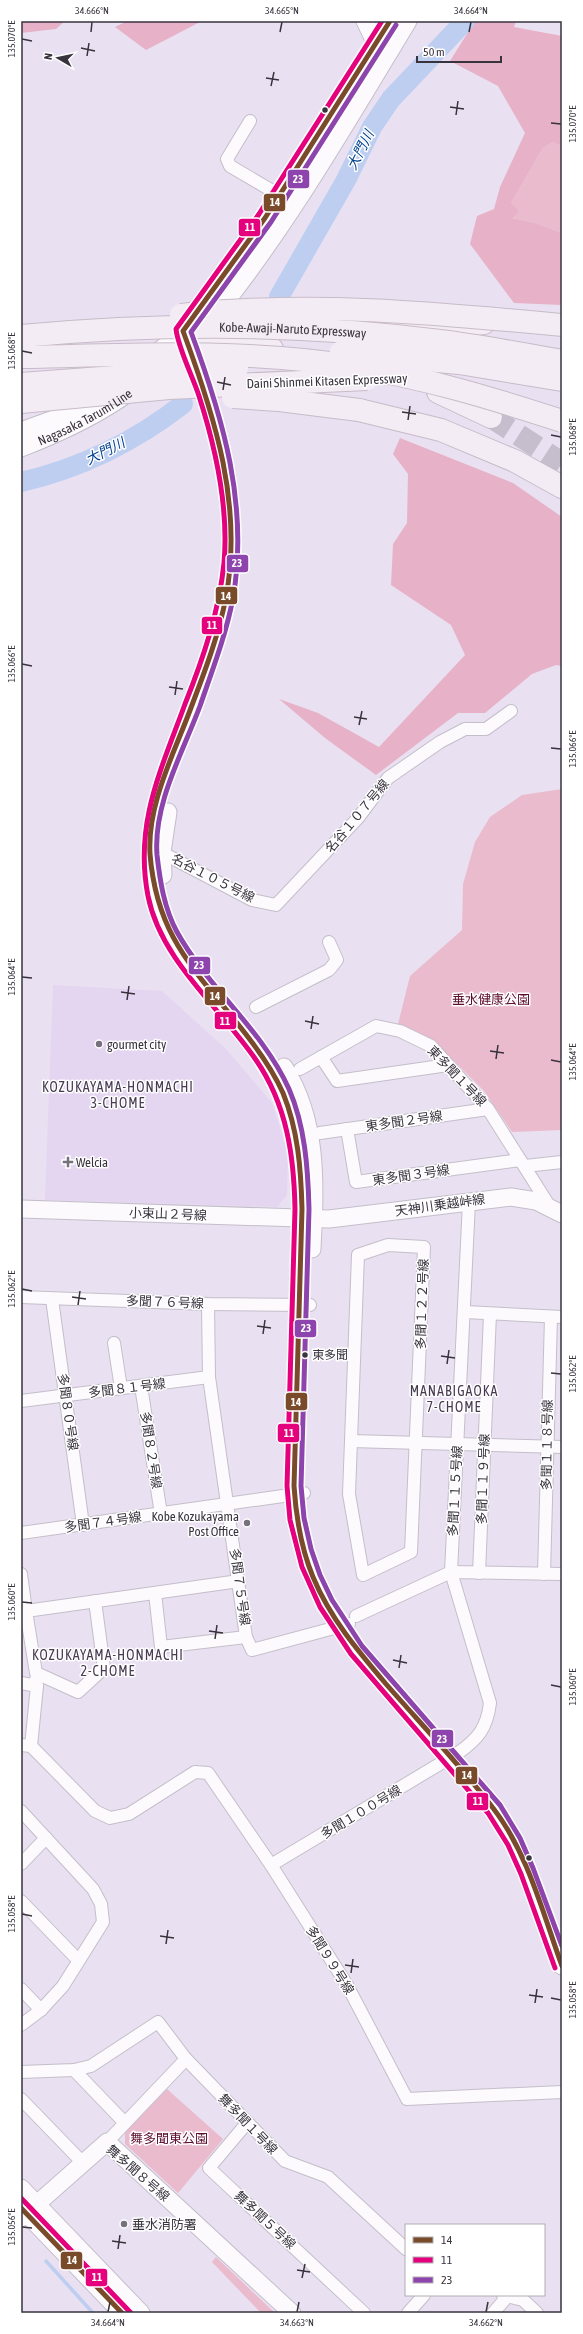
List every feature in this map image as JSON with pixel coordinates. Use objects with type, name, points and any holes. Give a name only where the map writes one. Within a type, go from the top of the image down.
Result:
[{"type":"highway","points":[[21,335],[186,315],[293,308],[394,310],[562,325]]},
{"type":"highway","points":[[190,338],[304,335],[445,328],[522,320],[562,321]]},
{"type":"highway","name":"Kobe-Awaji-Naruto Expressway","points":[[21,335],[146,328],[299,330],[440,340],[562,362]]},
{"type":"highway","points":[[190,338],[331,359],[412,381],[452,397],[491,417]]},
{"type":"highway","name":"Kobe-Awaji-Naruto Expressway","points":[[21,356],[147,347],[297,349],[459,364],[562,380]]},
{"type":"highway","points":[[21,356],[258,356],[344,365],[432,382],[557,420]]},
{"type":"highway","name":"Daini Shinmei Kitasen Expressway","points":[[21,402],[169,388],[526,369],[562,362]]},
{"type":"highway","name":"Daini Shinmei Kitasen Expressway","points":[[21,384],[138,374],[300,364],[526,369],[562,380]]},
{"type":"highway","points":[[21,407],[152,397],[200,396],[279,400],[359,410],[441,430],[562,468]]},
{"type":"highway","points":[[441,430],[515,461],[562,486]]},
{"type":"street","points":[[365,21],[382,50]]},
{"type":"street","points":[[382,50],[390,21]]},
{"type":"street","points":[[382,50],[408,21]]},
{"type":"street","name":"Nagasaka Tarumi Line","points":[[21,431],[54,419],[107,390],[154,356],[190,338],[227,274],[382,50]]},
{"type":"street","name":"Nagasaka Tarumi Line","points":[[21,448],[61,433],[115,403],[164,368],[239,286],[294,205],[382,50]]},
{"type":"street","points":[[250,122],[227,159],[230,166],[281,196]]},
{"type":"street","points":[[190,338],[234,453],[242,511],[242,560],[240,583],[230,626],[173,793],[156,850],[168,902],[181,932],[204,967],[267,1043],[288,1073],[303,1107],[311,1142],[315,1184],[308,1218],[298,1494],[320,1571],[348,1622],[454,1755],[494,1809],[514,1842],[562,1966]]},
{"type":"street","name":"名谷１０７号線","points":[[293,888],[358,818],[388,778],[440,742],[465,729],[486,728],[511,711]]},
{"type":"street","name":"名谷１０５号線","points":[[156,850],[252,900],[276,905],[293,888]]},
{"type":"street","points":[[256,1007],[329,970],[337,960],[329,942]]},
{"type":"street","name":"東多聞１号線","points":[[300,1069],[376,1026],[400,1032],[431,1046],[488,1109],[522,1163],[556,1210]]},
{"type":"street","points":[[321,1057],[337,1081],[448,1065]]},
{"type":"street","name":"東多聞２号線","points":[[320,1133],[488,1109]]},
{"type":"street","name":"東多聞３号線","points":[[347,1129],[356,1182],[522,1163]]},
{"type":"street","points":[[522,1163],[562,1162]]},
{"type":"street","name":"天神川乗越峠線","points":[[308,1218],[329,1219],[511,1196],[536,1200],[556,1210]]},
{"type":"street","name":"多聞１１５号線","points":[[454,1755],[476,1740],[485,1727],[490,1703],[451,1572],[465,1312],[469,1202]]},
{"type":"street","name":"小束山２号線","points":[[21,1210],[308,1218]]},
{"type":"street","name":"多聞１２２号線","points":[[388,1246],[424,1247],[416,1443],[411,1552],[364,1575],[350,1494],[358,1255],[388,1246]]},
{"type":"street","name":"多聞７６号線","points":[[21,1297],[208,1304],[305,1304]]},
{"type":"street","name":"多聞８０号線","points":[[52,1299],[83,1525]]},
{"type":"street","name":"多聞７５号線","points":[[208,1304],[209,1377],[246,1637],[252,1650],[348,1622]]},
{"type":"street","points":[[465,1312],[556,1317]]},
{"type":"street","name":"多聞１１９号線","points":[[479,1573],[490,1314]]},
{"type":"street","name":"多聞１１８号線","points":[[544,1574],[547,1447],[556,1317]]},
{"type":"street","points":[[114,1343],[121,1388]]},
{"type":"street","name":"多聞８１号線","points":[[21,1401],[209,1377]]},
{"type":"street","name":"多聞８２号線","points":[[141,1386],[161,1514]]},
{"type":"street","points":[[352,1441],[562,1447]]},
{"type":"street","name":"多聞７４号線","points":[[21,1533],[298,1494]]},
{"type":"street","points":[[348,1622],[451,1572],[562,1574]]},
{"type":"street","points":[[21,1574],[24,1614],[36,1673],[37,1686],[26,1746]]},
{"type":"street","points":[[24,1614],[95,1601],[239,1581]]},
{"type":"street","points":[[155,1593],[161,1647],[246,1637]]},
{"type":"street","points":[[36,1673],[78,1692],[104,1668],[95,1601]]},
{"type":"street","points":[[21,1683],[37,1686]]},
{"type":"street","name":"多聞９９号線","points":[[26,1746],[95,1811],[110,1818],[129,1814],[195,1772],[208,1773],[272,1865],[347,1985],[407,2099],[562,2092]]},
{"type":"street","points":[[454,1755],[495,1794],[521,1834],[562,1936]]},
{"type":"street","name":"多聞１００号線","points":[[272,1865],[404,1787],[454,1755]]},
{"type":"street","points":[[21,1811],[93,1889],[101,1904],[103,1922],[63,1986],[41,2010],[21,2024]]},
{"type":"street","points":[[21,1864],[46,1838]]},
{"type":"street","points":[[21,1901],[78,1960]]},
{"type":"street","points":[[21,1989],[41,2010]]},
{"type":"street","name":"舞多聞１号線","points":[[74,2070],[91,2066],[158,2022],[186,2059],[285,2162],[328,2177],[405,2247]]},
{"type":"street","points":[[106,2142],[186,2059]]},
{"type":"street","points":[[21,2072],[74,2070],[125,2122]]},
{"type":"street","points":[[21,2099],[83,2163]]},
{"type":"street","name":"舞多聞５号線","points":[[247,2123],[210,2168],[364,2313]]},
{"type":"street","name":"舞多聞８号線","points":[[26,2211],[106,2142],[292,2313]]},
{"type":"street","points":[[21,2188],[26,2211],[122,2313]]},
{"type":"street","points":[[26,2211],[141,2313]]},
{"type":"street","points":[[408,2313],[423,2296]]},
{"type":"street","points":[[493,2313],[505,2296],[523,2300],[537,2313]]},
{"type":"shaded area","points":[[21,21],[65,21],[56,29],[21,33]]},
{"type":"shaded area","points":[[127,21],[202,21],[146,50],[115,27]]},
{"type":"shaded area","points":[[475,21],[516,21],[514,27],[562,36],[562,147],[553,142],[543,148],[511,203],[519,211],[512,218],[536,223],[562,233],[562,305],[514,303],[470,244],[477,216],[494,209],[500,187],[525,133],[498,86],[450,61]]},
{"type":"shaded area","points":[[400,438],[513,483],[562,517],[562,666],[556,665],[532,674],[485,713],[458,713],[376,775],[325,738],[279,699],[318,713],[379,747],[465,655],[451,625],[391,585],[393,544],[407,523],[408,474],[393,454]]},
{"type":"shaded area","points":[[53,985],[162,991],[226,1049],[272,1103],[288,1153],[287,1195],[277,1207],[45,1200]]},
{"type":"green space","points":[[553,142],[562,147],[562,233],[536,223],[512,218],[511,203],[543,148]]},
{"type":"green space","name":"垂水健康公園","points":[[562,789],[562,1130],[512,1132],[484,1091],[436,1043],[398,1024],[410,976],[462,930],[463,884],[475,842],[490,817],[522,795]]},
{"type":"green space","name":"舞多聞東公園","points":[[167,2089],[223,2139],[178,2193],[125,2144],[125,2132]]},
{"type":"green space","points":[[216,2257],[275,2313],[261,2313],[212,2262]]},
{"type":"waterway","name":"大門川","points":[[279,297],[346,180],[372,127],[391,99],[465,21]]},
{"type":"waterway","name":"大門川","points":[[21,482],[64,470],[106,452],[146,430],[183,404]]},
{"type":"waterway","points":[[46,2261],[93,2313]]},
{"type":"tunnel","points":[[491,417],[562,463]]},
{"type":"transit line","name":"11","points":[[382,21],[259,214],[176,329],[177,337],[199,396],[216,457],[225,521],[224,563],[222,581],[209,635],[152,798],[144,845],[145,870],[148,896],[155,920],[165,942],[193,982],[242,1040],[267,1077],[282,1113],[287,1132],[293,1170],[295,1209],[287,1486],[290,1520],[302,1567],[320,1607],[351,1654],[488,1813],[508,1845],[521,1874],[555,1968]]},
{"type":"transit line","name":"14","points":[[390,21],[265,218],[183,331],[206,396],[223,462],[231,529],[230,563],[226,597],[216,638],[157,797],[150,835],[150,854],[154,884],[161,910],[171,933],[197,974],[258,1050],[276,1078],[283,1093],[292,1121],[300,1164],[302,1209],[294,1486],[300,1532],[305,1555],[313,1577],[320,1592],[345,1634],[386,1684],[467,1776],[493,1808],[505,1826],[516,1844],[534,1884],[562,1966]]},
{"type":"transit line","name":"23","points":[[396,25],[271,222],[191,332],[203,364],[223,430],[230,463],[238,530],[237,564],[233,598],[223,639],[200,706],[164,798],[157,836],[157,855],[161,884],[166,904],[177,932],[204,972],[250,1028],[278,1067],[289,1089],[299,1118],[305,1148],[309,1209],[301,1486],[304,1518],[311,1549],[320,1575],[332,1600],[362,1646],[500,1805],[520,1838],[533,1868],[562,1946]]},
{"type":"transit line","name":"11","points":[[21,2198],[131,2313]]},
{"type":"transit line","name":"14","points":[[21,2208],[122,2313]]},
{"type":"place","name":"gourmet city","points":[[99,1044]]},
{"type":"place","name":"Welcia","points":[[68,1162]]},
{"type":"place","name":"東多聞","points":[[305,1355]]},
{"type":"place","name":"Kobe Kozukayama Post Office","points":[[247,1523]]},
{"type":"place","name":"垂水消防署","points":[[124,2224]]},
{"type":"district","name":"KOZUKAYAMA-HONMACHI 3-CHOME","points":[[118,1096]]},
{"type":"district","name":"MANABIGAOKA 7-CHOME","points":[[454,1400]]},
{"type":"district","name":"KOZUKAYAMA-HONMACHI 2-CHOME","points":[[108,1664]]}]
